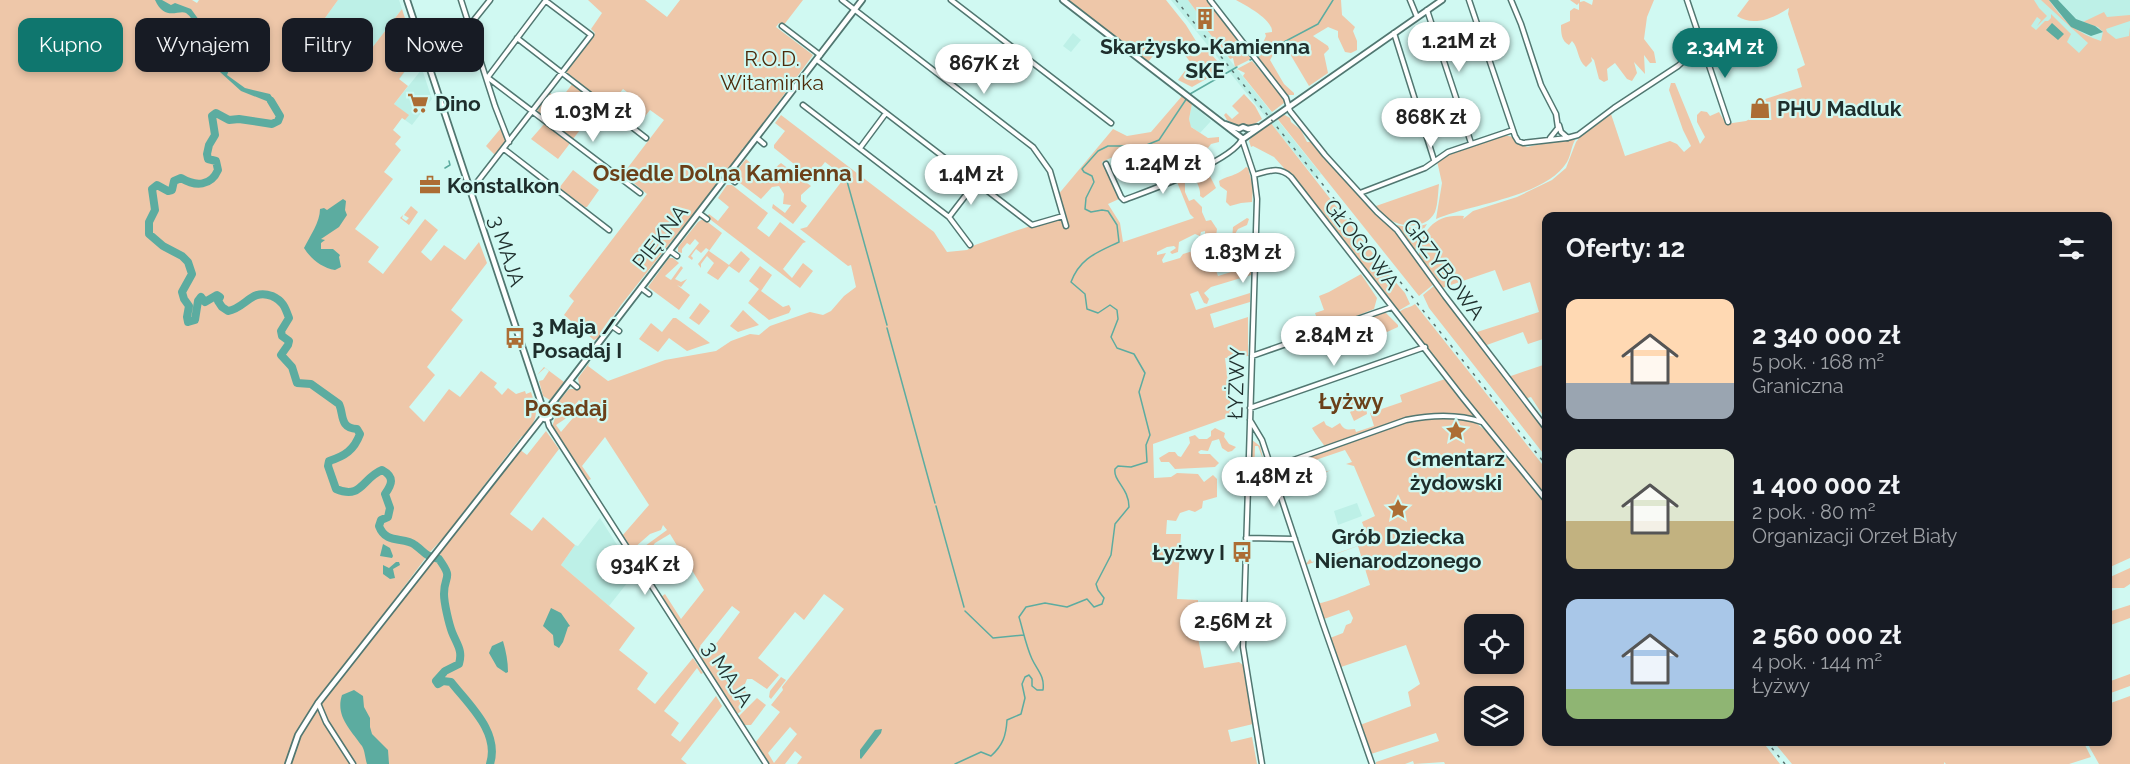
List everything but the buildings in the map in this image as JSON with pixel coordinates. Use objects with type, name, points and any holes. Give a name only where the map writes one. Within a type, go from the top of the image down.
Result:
[{"type":"street","name":"3 MAJA","points":[[406,0],[545,409]]},
{"type":"street","points":[[461,0],[467,18]]},
{"type":"street","points":[[476,18],[490,0]]},
{"type":"street","points":[[469,189],[475,185],[504,149],[591,35],[546,0],[487,77]]},
{"type":"street","points":[[842,0],[1033,147],[1050,171],[1066,226]]},
{"type":"street","name":"PIĘKNA","points":[[545,409],[570,381],[862,0]]},
{"type":"street","points":[[951,0],[1111,123]]},
{"type":"street","points":[[1063,0],[1225,124],[1244,134]]},
{"type":"street","name":"GRZYBOWA","points":[[1210,0],[1286,98],[1290,111],[1325,155],[1377,212],[1397,230],[1542,423]]},
{"type":"street","points":[[1410,0],[1417,17]]},
{"type":"street","points":[[1106,164],[1120,197],[1124,200],[1217,161],[1240,143],[1244,134],[1258,127],[1442,0]]},
{"type":"street","points":[[1469,0],[1513,130],[1518,141],[1523,143],[1578,135],[1678,66],[1702,44]]},
{"type":"street","points":[[1511,0],[1541,85],[1552,103],[1561,132],[1568,138]]},
{"type":"street","points":[[1687,0],[1728,122]]},
{"type":"street","points":[[1427,10],[1471,143]]},
{"type":"street","points":[[782,26],[820,55]]},
{"type":"street","points":[[1394,33],[1434,160]]},
{"type":"street","points":[[517,38],[646,138]]},
{"type":"street","points":[[817,60],[1032,225],[1063,216]]},
{"type":"street","points":[[484,68],[509,142]]},
{"type":"street","points":[[487,77],[640,193]]},
{"type":"street","points":[[491,90],[498,84]]},
{"type":"street","points":[[803,105],[949,217],[970,245]]},
{"type":"street","points":[[860,148],[886,113]]},
{"type":"street","points":[[1549,139],[1556,131],[1558,123]]},
{"type":"street","points":[[1360,193],[1425,168],[1448,152],[1513,130]]},
{"type":"street","name":"ŁYŻWY","points":[[1244,134],[1254,175],[1257,200],[1244,656],[1262,764]]},
{"type":"street","points":[[757,138],[764,144]]},
{"type":"street","points":[[504,149],[609,230]]},
{"type":"street","name":"GŁOGOWA","points":[[1254,175],[1275,170],[1288,174],[1542,495]]},
{"type":"street","points":[[728,176],[735,182]]},
{"type":"street","points":[[949,217],[976,182]]},
{"type":"street","points":[[699,213],[706,219]]},
{"type":"street","points":[[670,251],[677,256]]},
{"type":"street","points":[[641,288],[649,294]]},
{"type":"street","points":[[1252,356],[1392,307]]},
{"type":"street","points":[[612,326],[619,331]]},
{"type":"street","points":[[1250,408],[1425,347]]},
{"type":"street","points":[[570,381],[577,387]]},
{"type":"street","points":[[288,764],[298,735],[318,703],[446,539],[544,418],[551,413],[545,409],[540,414],[544,418]]},
{"type":"street","points":[[1271,468],[1406,420],[1425,416],[1471,417],[1482,422]]},
{"type":"street","name":"3 MAJA","points":[[544,418],[765,764]]},
{"type":"street","points":[[1250,420],[1262,440],[1372,764]]},
{"type":"street","points":[[1246,538],[1295,539]]},
{"type":"street","points":[[318,703],[326,722],[353,764]]},
{"type":"shaded area","points":[[155,0],[162,0],[171,5],[175,3],[191,9],[198,18],[190,18],[183,12],[167,13],[159,7]]},
{"type":"shaded area","points":[[338,0],[399,0],[402,9],[395,18],[385,18],[385,31],[373,47],[373,18],[325,18]]},
{"type":"shaded area","points":[[1171,0],[1188,0],[1204,22],[1202,24],[1321,174],[1315,178]]},
{"type":"shaded area","points":[[2011,0],[2130,0],[2130,97],[2034,50]]},
{"type":"shaded area","points":[[2049,0],[2058,0],[2076,19],[2095,26],[2103,32],[2091,36],[2071,27]]},
{"type":"shaded area","points":[[2052,23],[2064,34],[2058,40],[2046,30]]},
{"type":"shaded area","points":[[1073,33],[1081,40],[1071,52],[1063,46]]},
{"type":"shaded area","points":[[220,72],[228,72],[227,75],[245,88],[270,94],[280,109],[275,111],[269,102],[241,91]]},
{"type":"shaded area","points":[[388,72],[405,72],[391,91],[380,82]]},
{"type":"shaded area","points":[[420,72],[423,72],[432,99],[412,125],[405,120],[408,115],[394,104]]},
{"type":"shaded area","points":[[1192,104],[1211,121],[1200,133],[1190,126]]},
{"type":"shaded area","points":[[343,199],[346,201],[347,215],[339,227],[321,239],[325,240],[321,243],[321,249],[333,249],[340,255],[341,267],[335,270],[317,262],[304,248],[317,224],[320,209],[327,210]]},
{"type":"shaded area","points":[[1315,475],[1317,488],[1285,499],[1280,487]]},
{"type":"shaded area","points":[[1357,503],[1362,516],[1338,525],[1334,511]]},
{"type":"shaded area","points":[[600,518],[635,573],[609,606],[561,565],[575,545],[578,546]]},
{"type":"shaded area","points":[[383,544],[390,548],[392,558],[380,556]]},
{"type":"shaded area","points":[[396,562],[400,565],[393,569],[395,578],[390,579],[383,574],[383,565],[389,568]]},
{"type":"shaded area","points":[[551,608],[561,613],[570,626],[559,648],[554,645],[553,635],[543,626]]},
{"type":"shaded area","points":[[503,641],[508,664],[506,673],[497,667],[489,653],[492,646]]},
{"type":"shaded area","points":[[354,690],[363,696],[372,734],[388,750],[389,764],[367,764],[362,746],[342,716],[340,703],[342,695]]},
{"type":"shaded area","points":[[882,729],[861,759],[860,750],[875,730]]},
{"type":"green space","points":[[0,0],[192,0],[197,3],[199,0],[338,0],[325,18],[282,18],[282,72],[373,72],[373,47],[385,31],[385,72],[404,72],[399,79],[408,86],[394,104],[409,115],[405,120],[402,118],[393,130],[401,137],[395,144],[401,150],[384,172],[393,179],[355,229],[379,247],[368,262],[383,274],[425,219],[438,230],[421,252],[431,261],[444,245],[465,260],[479,242],[487,263],[451,310],[463,320],[427,367],[435,375],[409,407],[424,422],[449,389],[460,397],[481,371],[497,383],[494,387],[502,395],[508,388],[516,394],[531,392],[536,415],[524,436],[430,552],[374,627],[378,632],[519,449],[527,455],[546,431],[559,449],[510,514],[532,531],[543,517],[575,545],[561,565],[635,628],[619,650],[648,673],[637,689],[655,704],[693,658],[703,673],[701,674],[697,668],[664,711],[679,723],[671,735],[680,742],[716,696],[722,706],[681,759],[687,764],[0,764]]},
{"type":"green space","name":"R.O.D. Witaminka","points":[[588,0],[645,0],[667,17],[680,0],[803,0],[783,26],[779,23],[776,27],[813,55],[744,149],[742,148],[743,150],[723,176],[720,175],[721,179],[621,305],[598,338],[594,340],[564,315],[574,301],[569,296],[647,194],[623,174],[664,120],[650,110],[638,125],[625,115],[636,99],[623,89],[609,106],[566,72],[595,33],[591,29],[602,13]]},
{"type":"green space","points":[[1068,0],[1166,0],[1199,46],[1205,47],[1224,69],[1192,87],[1178,80],[1191,63],[1184,54],[1167,45],[1161,46],[1148,62]]},
{"type":"green space","points":[[1188,0],[1207,0],[1251,59],[1235,67],[1233,58],[1230,59],[1202,24],[1204,22]]},
{"type":"green space","points":[[1236,0],[1341,0],[1342,15],[1355,27],[1353,31],[1357,41],[1357,50],[1351,53],[1345,52],[1338,37],[1338,31],[1328,27],[1313,36],[1328,46],[1329,49],[1324,54],[1328,73],[1309,86],[1285,49],[1273,55],[1270,60],[1284,84],[1294,93],[1294,95],[1287,95],[1257,57],[1264,47],[1262,45],[1265,33],[1272,32],[1271,27],[1258,14]]},
{"type":"green space","points":[[1570,0],[1580,0],[1580,2],[1584,1],[1592,5],[1593,0],[1654,0],[1647,17],[1644,39],[1654,52],[1656,63],[1650,63],[1644,55],[1645,74],[1634,62],[1637,73],[1632,81],[1627,79],[1615,63],[1607,69],[1608,80],[1604,82],[1599,79],[1594,60],[1591,57],[1592,61],[1586,67],[1572,41],[1569,45],[1563,39],[1561,25],[1570,21],[1570,11],[1574,8],[1579,10],[1579,3],[1577,5]]},
{"type":"green space","points":[[1749,0],[2034,0],[2047,16],[2037,26],[2041,20],[2037,17],[2031,26],[2036,30],[2051,18],[2051,14],[2071,34],[2067,42],[2079,53],[2088,43],[2041,0],[2049,0],[2071,25],[2101,41],[2103,32],[2098,27],[2083,22],[2104,12],[2107,17],[2130,15],[2130,21],[2106,29],[2116,39],[2129,36],[2130,27],[2130,558],[2112,566],[2112,212],[1542,212],[1542,339],[1528,344],[1523,332],[1484,346],[1508,377],[1542,365],[1542,414],[1531,397],[1524,399],[1542,423],[1542,452],[1429,308],[1423,295],[1435,285],[1474,333],[1539,312],[1530,282],[1503,291],[1495,270],[1442,288],[1419,255],[1420,246],[1427,230],[1438,220],[1454,216],[1464,216],[1463,219],[1473,211],[1517,197],[1552,180],[1566,168],[1580,137],[1611,114],[1625,156],[1670,141],[1677,144],[1684,152],[1691,146],[1669,90],[1671,83],[1675,83],[1700,144],[1705,137],[1697,122],[1697,115],[1701,111],[1707,112],[1710,116],[1719,112],[1726,124],[1746,121],[1765,111],[1762,100],[1802,87],[1797,69],[1805,65],[1788,14],[1789,8],[1770,18],[1757,21],[1737,16]]},
{"type":"green space","points":[[402,9],[405,18],[395,18]]},
{"type":"green space","points":[[1252,61],[1283,98],[1284,103],[1272,112],[1243,76],[1245,73],[1237,69]]},
{"type":"green space","points":[[573,83],[607,109],[594,127],[587,121],[573,139],[537,111],[550,93],[560,100]]},
{"type":"green space","points":[[1244,94],[1255,106],[1262,119],[1253,125],[1236,125],[1227,120],[1224,115],[1226,113],[1232,119],[1239,113],[1232,106]]},
{"type":"green space","points":[[1182,96],[1192,104],[1189,119],[1191,127],[1208,138],[1219,137],[1219,142],[1211,144],[1205,152],[1211,162],[1174,177],[1163,150],[1158,150],[1155,154],[1160,161],[1159,165],[1154,163],[1155,170],[1152,171],[1147,163],[1142,164],[1138,154],[1154,148],[1155,145],[1102,162],[1119,199],[1108,204],[1120,223],[1123,242],[1194,218],[1190,214],[1177,182],[1185,177],[1185,192],[1189,201],[1194,199],[1202,207],[1206,221],[1211,220],[1217,229],[1216,236],[1210,241],[1201,239],[1205,231],[1201,232],[1200,236],[1195,234],[1179,242],[1178,252],[1172,254],[1170,252],[1176,248],[1174,246],[1157,252],[1157,255],[1166,253],[1162,260],[1163,263],[1180,258],[1183,254],[1201,246],[1210,247],[1217,242],[1224,243],[1232,240],[1233,227],[1249,219],[1247,225],[1238,229],[1235,234],[1237,239],[1248,239],[1251,244],[1246,253],[1213,262],[1218,276],[1251,266],[1251,275],[1211,287],[1204,293],[1209,299],[1207,304],[1204,303],[1198,291],[1190,294],[1196,310],[1250,293],[1250,302],[1210,314],[1214,328],[1248,317],[1248,356],[1225,358],[1232,416],[1153,444],[1154,478],[1171,477],[1177,473],[1198,474],[1204,482],[1213,475],[1217,479],[1217,497],[1203,501],[1202,508],[1195,512],[1189,510],[1180,513],[1176,521],[1167,520],[1166,534],[1181,534],[1177,599],[1198,600],[1197,633],[1204,668],[1239,662],[1243,665],[1253,724],[1228,730],[1231,742],[1252,737],[1257,764],[797,764],[802,757],[795,751],[785,764],[768,764],[755,743],[780,712],[771,705],[783,690],[782,687],[844,609],[824,594],[804,620],[795,612],[758,658],[779,675],[767,689],[752,679],[747,679],[743,689],[748,697],[741,698],[739,701],[744,709],[736,715],[661,597],[665,594],[681,619],[704,590],[670,534],[655,543],[643,559],[651,571],[647,574],[634,554],[667,530],[663,525],[661,530],[650,534],[634,548],[629,547],[622,536],[649,505],[605,437],[582,466],[591,479],[587,481],[552,427],[556,415],[555,406],[569,389],[575,389],[579,384],[578,378],[590,362],[588,366],[608,381],[665,360],[716,351],[731,341],[750,334],[759,335],[770,326],[810,312],[823,315],[831,311],[844,296],[856,287],[851,265],[848,266],[800,229],[807,227],[845,177],[825,162],[814,176],[816,178],[814,180],[774,148],[785,131],[775,123],[781,115],[934,232],[947,252],[967,250],[975,245],[1063,216],[1057,196],[1113,129],[1127,136],[1151,132]],"holes":[[[579,400],[584,405],[561,432],[556,425],[565,419]],[[732,606],[740,612],[709,653],[700,646]],[[790,727],[797,734],[774,763],[768,753]]]},
{"type":"green space","points":[[1283,114],[1301,130],[1307,142],[1312,142],[1391,224],[1413,228],[1427,224],[1418,238],[1415,253],[1434,284],[1419,296],[1276,117]]},
{"type":"green space","points":[[1270,122],[1378,262],[1405,293],[1410,304],[1398,311],[1292,177],[1274,157],[1251,147],[1249,141],[1253,134]]},
{"type":"green space","points":[[545,123],[571,142],[558,159],[531,139]]},
{"type":"green space","points":[[501,128],[506,141],[495,155],[486,146]]},
{"type":"green space","points":[[1504,135],[1513,137],[1527,147],[1560,140],[1575,140],[1567,162],[1557,174],[1542,184],[1506,198],[1436,219],[1442,183],[1437,161],[1442,156]]},
{"type":"green space","points":[[746,159],[756,168],[755,174],[759,177],[769,175],[781,163],[811,186],[801,195],[801,201],[807,206],[793,224],[772,208],[773,204],[785,213],[791,205],[783,204],[784,194],[779,186],[772,187],[761,199],[736,180],[735,173]]},
{"type":"green space","points":[[1246,167],[1253,187],[1252,202],[1230,206],[1226,202],[1227,191],[1220,186],[1219,181]]},
{"type":"green space","points":[[573,170],[599,190],[587,207],[559,188]]},
{"type":"green space","points":[[1198,174],[1203,179],[1210,176],[1216,188],[1203,198],[1200,196],[1195,175]]},
{"type":"green space","points":[[1439,184],[1435,212],[1426,222],[1407,225],[1394,222],[1376,206]]},
{"type":"green space","points":[[727,185],[732,185],[768,213],[757,228],[769,237],[780,222],[806,242],[783,269],[792,278],[803,263],[813,271],[800,288],[707,217],[709,214],[718,221],[729,207],[718,198]]},
{"type":"green space","points":[[411,206],[418,212],[409,225],[400,218],[403,215],[402,218],[406,221],[409,218],[404,215]]},
{"type":"green space","points":[[701,220],[705,220],[722,233],[709,251],[729,265],[741,251],[750,259],[739,273],[729,266],[718,280],[707,273],[714,263],[707,256],[701,268],[698,264],[709,250],[706,248],[701,253],[696,249],[691,256],[692,260],[688,257],[699,243],[695,239],[690,245],[687,243],[682,253],[678,252],[678,247]]},
{"type":"green space","points":[[669,258],[679,263],[665,276],[671,280],[681,266],[683,268],[675,279],[681,282],[687,279],[681,287],[677,285],[690,295],[679,310],[648,287]]},
{"type":"green space","points":[[760,266],[772,275],[761,291],[783,307],[789,305],[791,309],[789,313],[769,320],[748,303],[759,289],[749,281]]},
{"type":"green space","points":[[1361,274],[1377,298],[1374,309],[1321,330],[1315,313],[1324,310],[1319,296]]},
{"type":"green space","points":[[700,303],[710,311],[699,325],[689,318]]},
{"type":"green space","points":[[1415,304],[1542,464],[1542,494],[1399,312]]},
{"type":"green space","points":[[743,310],[759,325],[738,332],[730,326]]},
{"type":"green space","points":[[1384,311],[1398,327],[1376,337],[1367,338],[1361,319]]},
{"type":"green space","points":[[673,318],[710,343],[687,351],[669,338],[658,352],[639,339],[651,323],[662,332]]},
{"type":"green space","points":[[544,367],[564,382],[550,400],[543,396],[539,381],[543,380],[549,371],[545,368],[537,375]]},
{"type":"green space","points":[[1445,379],[1475,417],[1442,414],[1414,416],[1356,437],[1359,439],[1410,420],[1438,418],[1472,420],[1490,434],[1542,499],[1542,746],[1766,746],[1780,764],[1445,764],[1444,762],[1414,764],[1413,761],[1405,764],[1376,764],[1376,762],[1439,741],[1436,733],[1371,754],[1360,725],[1411,706],[1408,692],[1420,684],[1406,645],[1341,667],[1341,671],[1330,638],[1343,633],[1346,625],[1351,623],[1353,618],[1349,610],[1324,619],[1316,598],[1320,603],[1325,602],[1370,585],[1358,546],[1306,565],[1309,575],[1305,565],[1310,559],[1312,562],[1369,542],[1362,522],[1375,516],[1354,466],[1346,464],[1352,462],[1345,450],[1280,472],[1284,467],[1327,450],[1312,428],[1324,421],[1332,428],[1340,423],[1344,428],[1355,429],[1356,432],[1374,426],[1370,413],[1402,402],[1400,395]]},
{"type":"green space","points":[[1363,395],[1362,400],[1350,406],[1337,407],[1338,403]]},
{"type":"green space","points":[[1360,405],[1366,406],[1367,414],[1354,421],[1350,412]]},
{"type":"green space","points":[[1215,428],[1225,433],[1224,437],[1229,444],[1236,447],[1228,452],[1222,448],[1219,439],[1212,441],[1208,451],[1198,452],[1210,454],[1219,463],[1215,467],[1175,469],[1169,462],[1161,462],[1159,458],[1169,452],[1175,452],[1181,457],[1190,443],[1189,437],[1195,435],[1199,439],[1207,439]]},
{"type":"green space","points":[[1252,440],[1260,446],[1264,462],[1258,446],[1255,446],[1254,477],[1250,476]]},
{"type":"green space","points":[[1331,470],[1316,477],[1317,488],[1304,492],[1300,482],[1280,487]]},
{"type":"green space","points":[[2130,568],[2130,584],[2124,588],[2112,588],[2112,576]]},
{"type":"green space","points":[[2130,605],[2130,618],[2112,625],[2112,611]]},
{"type":"green space","points":[[2130,674],[2130,686],[2112,693],[2112,681]]},
{"type":"green space","points":[[781,677],[786,680],[771,699],[770,691]]},
{"type":"green space","points":[[2130,696],[2130,764],[2099,764],[2089,746],[2112,746],[2112,703]]},
{"type":"green space","points":[[757,698],[766,705],[751,725],[744,725],[738,717]]},
{"type":"green space","points":[[1777,746],[2086,746],[2091,757],[2069,764],[1946,764],[1944,762],[1944,764],[1792,764]]},
{"type":"waterway","points":[[1250,60],[1318,24],[1333,0]]},
{"type":"waterway","points":[[1190,94],[1237,67]]},
{"type":"waterway","points":[[955,764],[981,752],[991,756],[998,748],[1005,736],[1007,720],[1021,714],[1025,698],[1022,684],[1025,677],[1029,675],[1032,679],[1032,686],[1037,690],[1043,690],[1042,677],[1030,654],[1019,617],[1026,607],[1045,603],[1067,607],[1087,599],[1094,607],[1102,604],[1104,598],[1096,584],[1111,555],[1115,524],[1129,507],[1127,495],[1116,477],[1115,469],[1118,466],[1131,467],[1147,462],[1146,445],[1150,435],[1139,392],[1145,373],[1134,354],[1117,348],[1111,337],[1118,319],[1117,310],[1110,305],[1098,313],[1087,309],[1085,294],[1071,282],[1084,262],[1096,253],[1119,242],[1117,225],[1108,211],[1091,212],[1085,209],[1086,198],[1094,182],[1092,176],[1082,169],[1098,151],[1108,146],[1144,146],[1159,140],[1187,98]]},
{"type":"waterway","points":[[271,101],[280,116],[278,121],[272,124],[239,119],[229,120],[216,113],[212,116],[215,135],[207,154],[208,159],[216,161],[218,170],[207,182],[197,184],[181,178],[174,181],[172,190],[168,191],[157,185],[152,189],[155,210],[149,222],[149,234],[188,262],[192,274],[182,292],[189,306],[188,322],[195,320],[198,301],[201,297],[205,302],[217,295],[220,297],[218,301],[222,307],[228,311],[254,296],[265,294],[279,300],[283,305],[289,318],[281,331],[282,336],[289,341],[281,355],[292,367],[297,383],[311,384],[339,404],[347,426],[357,429],[360,434],[348,452],[329,461],[328,466],[336,489],[351,492],[357,490],[382,470],[389,475],[391,481],[385,494],[390,508],[388,517],[381,520],[379,526],[382,532],[391,538],[411,542],[427,555],[439,559],[446,571],[445,603],[460,651],[460,659],[459,664],[445,671],[436,681],[438,684],[443,681],[451,682],[481,720],[491,741],[490,764]]},
{"type":"waterway","points":[[445,168],[450,165],[449,161]]},
{"type":"waterway","points":[[847,181],[887,325]]},
{"type":"waterway","points":[[887,328],[935,503]]},
{"type":"waterway","points":[[936,506],[964,607]]},
{"type":"waterway","points":[[965,611],[993,638],[1024,635]]},
{"type":"railway","points":[[1176,0],[1542,460]]},
{"type":"railway","points":[[1770,746],[1785,764]]},
{"type":"place","name":"Skarżysko-Kamienna SKE","points":[[1205,19]]},
{"type":"place","name":"Dino","points":[[418,103]]},
{"type":"place","name":"PHU Madluk","points":[[1760,108]]},
{"type":"place","name":"Konstalkon","points":[[430,185]]},
{"type":"place","name":"3 Maja / Posadaj I","points":[[515,338]]},
{"type":"place","name":"Cmentarz żydowski","points":[[1456,431]]},
{"type":"place","name":"Grób Dziecka Nienarodzonego","points":[[1398,509]]},
{"type":"place","name":"Łyżwy I","points":[[1242,552]]},
{"type":"district","name":"Osiedle Dolna Kamienna I","points":[[728,173]]},
{"type":"district","name":"Łyżwy","points":[[1351,401]]},
{"type":"district","name":"Posadaj","points":[[566,408]]}]
